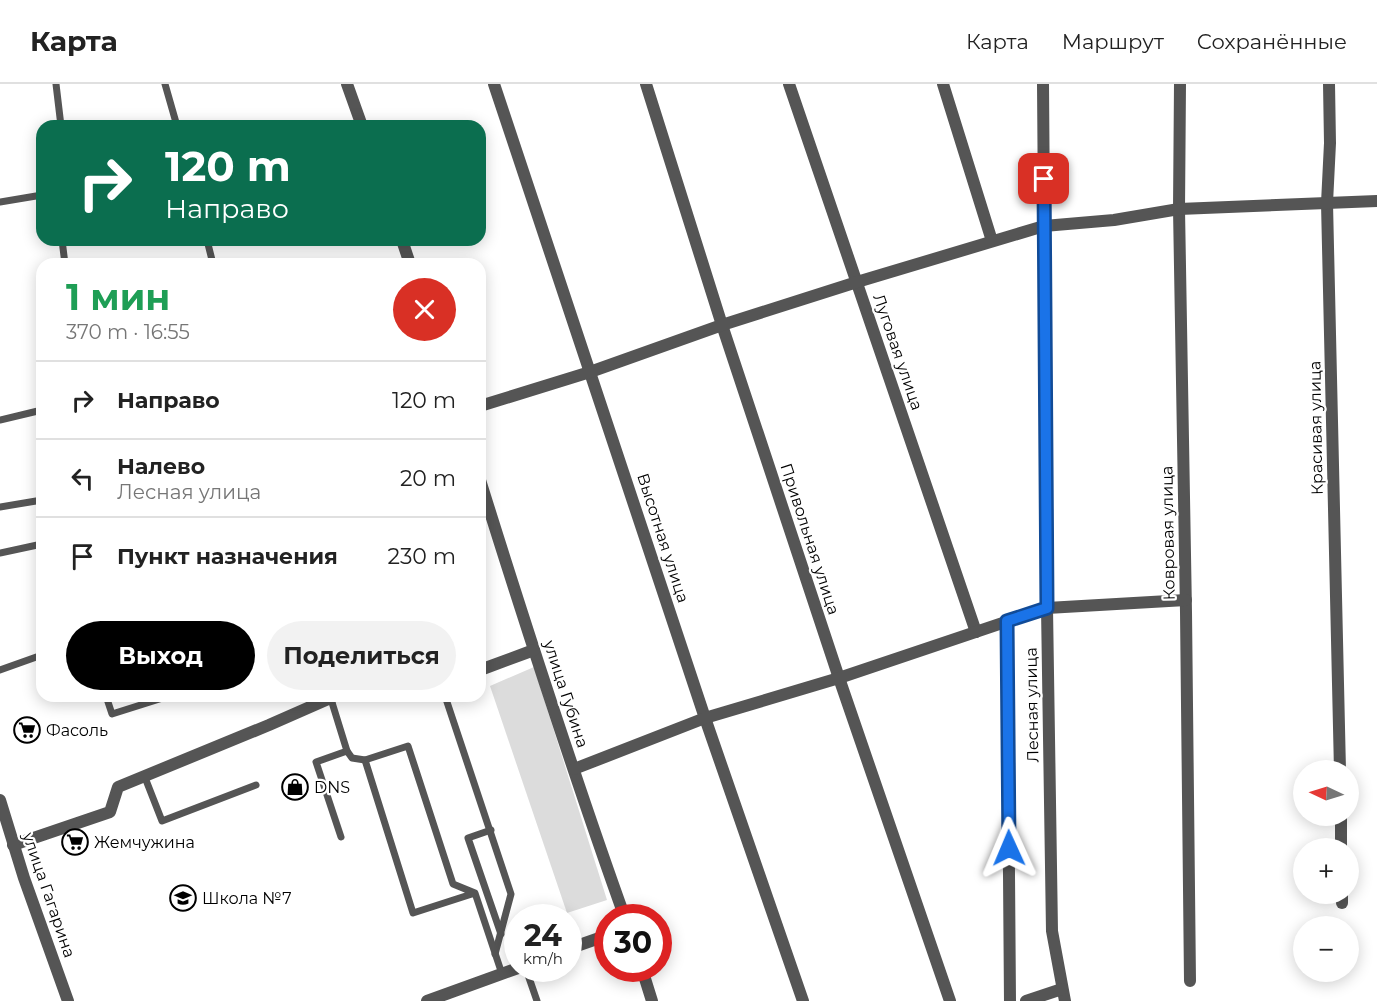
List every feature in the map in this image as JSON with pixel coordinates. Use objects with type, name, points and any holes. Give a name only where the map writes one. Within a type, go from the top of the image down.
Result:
[{"type":"street","points":[[347,84],[360,120]]},
{"type":"street","name":"Высотная улица","points":[[494,84],[705,718],[803,1001]]},
{"type":"street","name":"Привольная улица","points":[[646,84],[722,325],[839,678],[950,1001]]},
{"type":"street","name":"Луговая улица","points":[[789,84],[976,632]]},
{"type":"street","points":[[943,84],[992,241]]},
{"type":"street","name":"Лесная улица","points":[[1043,84],[1052,931],[1064,995]]},
{"type":"street","name":"Ковровая улица","points":[[1180,84],[1179,209],[1190,981]]},
{"type":"street","name":"Красивая улица","points":[[1329,84],[1330,143],[1327,203],[1340,760]]},
{"type":"street","points":[[486,404],[590,372],[722,325],[1044,226],[1114,220],[1179,209],[1377,201]]},
{"type":"street","name":"улица Губина","points":[[486,499],[534,650],[620,904]]},
{"type":"street","points":[[574,769],[705,718],[839,678],[1047,608],[1186,600]]},
{"type":"street","name":"Лесная улица","points":[[1007,621],[1010,1001]]},
{"type":"street","points":[[486,668],[534,650]]},
{"type":"street","points":[[13,845],[110,812],[118,787],[319,702]]},
{"type":"street","name":"улица Гагарина","points":[[0,800],[13,845],[68,1001]]},
{"type":"street","points":[[427,1001],[502,974]]},
{"type":"street","points":[[646,982],[652,1001]]},
{"type":"street","points":[[1026,1001],[1064,995]]},
{"type":"lane","points":[[56,84],[60,120]]},
{"type":"lane","points":[[165,84],[175,120]]},
{"type":"lane","points":[[0,202],[36,196]]},
{"type":"lane","points":[[0,420],[36,411]]},
{"type":"lane","points":[[0,507],[36,501]]},
{"type":"lane","points":[[0,553],[36,545]]},
{"type":"lane","points":[[0,670],[36,657]]},
{"type":"lane","points":[[108,702],[112,714],[150,702]]},
{"type":"lane","points":[[334,702],[347,751],[352,758],[365,760],[408,746],[453,884],[475,893],[502,974]]},
{"type":"lane","points":[[447,702],[511,894],[495,954]]},
{"type":"lane","points":[[341,837],[316,762],[347,751]]},
{"type":"lane","points":[[365,760],[413,913],[475,893]]},
{"type":"lane","points":[[144,775],[162,821],[256,785]]},
{"type":"lane","points":[[491,830],[468,838],[501,934]]},
{"type":"lane","points":[[530,982],[537,1001]]},
{"type":"shaded area","points":[[534,667],[607,900],[582,908],[582,904],[564,904],[490,686]]},
{"type":"place","name":"Фасоль","points":[[27,730]]},
{"type":"place","name":"DNS","points":[[295,787]]},
{"type":"place","name":"Жемчужина","points":[[75,842]]},
{"type":"place","name":"Школа №7","points":[[183,898]]},
{"type":"route","points":[[1009,848],[1007,621],[1047,608],[1044,179]]}]
